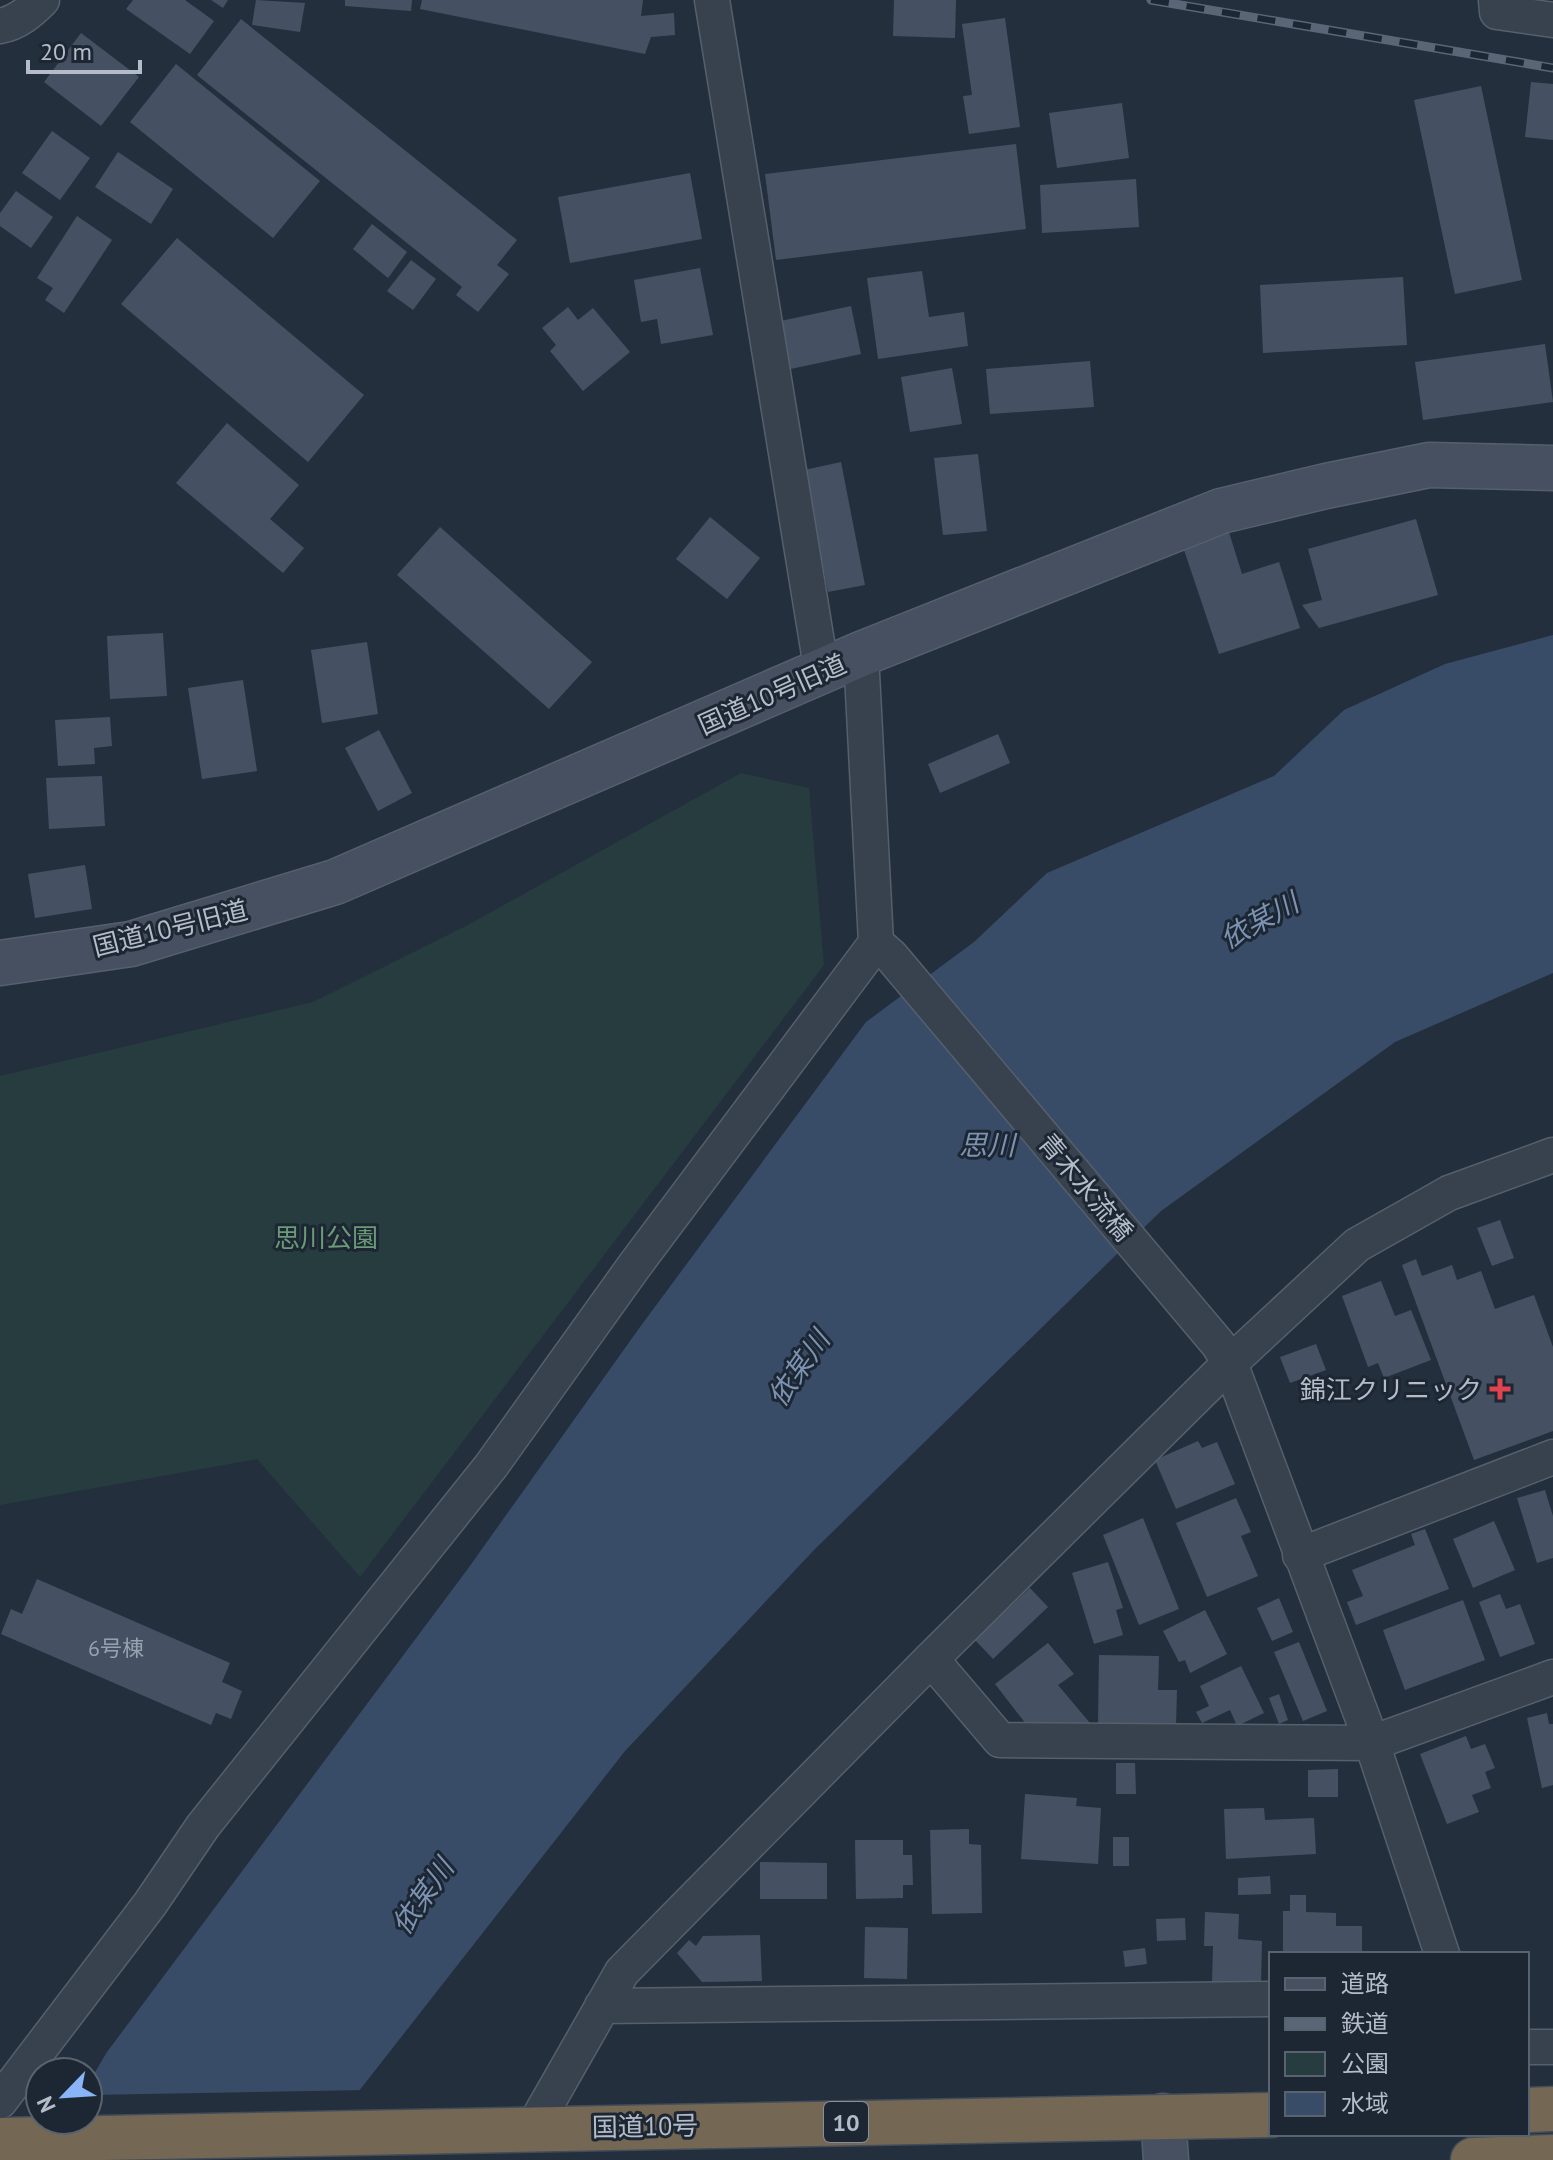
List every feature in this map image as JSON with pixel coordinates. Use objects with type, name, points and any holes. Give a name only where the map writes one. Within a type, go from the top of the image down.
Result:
[{"type":"highway","points":[[1529,2110],[1553,2109]]},
{"type":"highway","name":"国道10号","points":[[6,2127],[422,2132],[1269,2115]]},
{"type":"highway","points":[[1474,2160],[1553,2157]]},
{"type":"street","points":[[0,26],[30,12],[42,0]]},
{"type":"street","points":[[712,0],[822,673]]},
{"type":"street","points":[[1496,0],[1497,12],[1553,20]]},
{"type":"street","name":"国道10号旧道","points":[[0,963],[131,944],[335,882],[861,654],[1221,511],[1429,465],[1553,468]]},
{"type":"street","points":[[6,2127],[203,1826],[491,1466],[635,1265],[884,950],[861,654]]},
{"type":"street","name":"青木水流橋","points":[[884,950],[1224,1354]]},
{"type":"street","points":[[533,2128],[622,1972],[931,1659],[1224,1354],[1357,1245],[1449,1193],[1553,1155]]},
{"type":"street","points":[[1224,1354],[1372,1743],[1441,1952]]},
{"type":"street","points":[[1300,1555],[1553,1457]]},
{"type":"street","points":[[931,1659],[1000,1740],[1372,1743],[1553,1677]]},
{"type":"street","points":[[602,2006],[1269,1999]]},
{"type":"street","points":[[1529,2047],[1553,2047]]},
{"type":"street","points":[[1163,2116],[1166,2160]]},
{"type":"street","points":[[1474,2160],[1476,2136]]},
{"type":"green space","name":"思川公園","points":[[741,773],[809,788],[824,965],[360,1577],[257,1459],[0,1505],[0,1076],[313,1002],[468,925]]},
{"type":"water","name":"思川","points":[[1553,635],[1553,973],[1395,1042],[1161,1211],[814,1550],[625,1751],[312,2151],[104,2122],[104,2057],[107,2052],[467,1570],[640,1327],[866,1022],[974,942],[1047,873],[1274,776],[1344,710],[1445,664]]},
{"type":"pier","points":[[365,2090],[311,2160],[39,2160],[68,2136],[104,2136],[104,2095]]},
{"type":"building","points":[[133,0],[185,0],[214,21],[190,54],[126,9]]},
{"type":"building","points":[[211,0],[228,0],[223,8]]},
{"type":"building","points":[[256,0],[305,3],[300,32],[252,25]]},
{"type":"building","points":[[345,0],[412,0],[411,11],[345,6]]},
{"type":"building","points":[[422,0],[643,0],[641,16],[674,13],[675,35],[651,37],[645,54],[420,9]]},
{"type":"building","points":[[894,0],[956,0],[955,38],[893,36]]},
{"type":"building","points":[[1005,18],[1020,127],[969,134],[963,96],[972,95],[962,24]]},
{"type":"building","points":[[241,19],[517,240],[497,265],[509,274],[478,312],[456,295],[462,287],[197,75]]},
{"type":"building","points":[[81,33],[139,77],[101,126],[44,82]]},
{"type":"building","points":[[176,64],[320,181],[273,238],[130,122]]},
{"type":"building","points":[[1531,82],[1553,84],[1553,140],[1525,137]]},
{"type":"building","points":[[1481,86],[1522,280],[1455,294],[1414,100]]},
{"type":"building","points":[[1122,103],[1129,158],[1057,168],[1049,113]]},
{"type":"building","points":[[52,131],[90,158],[60,200],[22,173]]},
{"type":"building","points":[[1016,144],[1026,229],[776,260],[765,174]]},
{"type":"building","points":[[118,152],[173,189],[151,224],[95,187]]},
{"type":"building","points":[[690,173],[702,239],[570,263],[558,197]]},
{"type":"building","points":[[1136,179],[1139,227],[1042,233],[1040,185]]},
{"type":"building","points":[[16,191],[53,217],[31,248],[0,226],[0,213]]},
{"type":"building","points":[[77,216],[112,240],[64,313],[45,300],[53,288],[37,278]]},
{"type":"building","points":[[372,224],[407,252],[388,278],[353,249]]},
{"type":"building","points":[[177,238],[364,395],[308,462],[121,304]]},
{"type":"building","points":[[411,260],[436,279],[413,310],[387,291]]},
{"type":"building","points":[[700,268],[713,335],[661,344],[657,319],[641,322],[634,280]]},
{"type":"building","points":[[922,271],[929,317],[964,312],[968,346],[878,359],[867,278]]},
{"type":"building","points":[[1403,277],[1407,345],[1263,353],[1260,285]]},
{"type":"building","points":[[851,306],[861,354],[786,370],[776,322]]},
{"type":"building","points":[[568,307],[578,320],[593,308],[630,352],[583,391],[550,351],[556,345],[542,328]]},
{"type":"building","points":[[1545,344],[1553,402],[1423,420],[1415,362]]},
{"type":"building","points":[[1090,361],[1094,407],[990,414],[986,369]]},
{"type":"building","points":[[952,368],[962,424],[910,432],[901,377]]},
{"type":"building","points":[[227,423],[299,485],[270,519],[304,548],[283,573],[176,483]]},
{"type":"building","points":[[978,454],[987,531],[943,535],[934,458]]},
{"type":"building","points":[[841,462],[865,585],[828,592],[804,470]]},
{"type":"building","points":[[710,517],[760,558],[727,599],[676,559]]},
{"type":"building","points":[[1416,519],[1438,595],[1319,628],[1302,605],[1322,600],[1308,549]]},
{"type":"building","points":[[440,527],[592,662],[549,709],[397,575]]},
{"type":"building","points":[[1228,529],[1242,574],[1279,562],[1300,628],[1219,654],[1182,544]]},
{"type":"building","points":[[163,633],[167,696],[110,699],[107,636]]},
{"type":"building","points":[[367,642],[378,714],[322,723],[311,650]]},
{"type":"building","points":[[243,680],[257,771],[202,779],[188,688]]},
{"type":"building","points":[[110,717],[112,746],[94,748],[95,764],[58,766],[55,720]]},
{"type":"building","points":[[379,730],[412,793],[378,811],[345,748]]},
{"type":"building","points":[[998,734],[1010,763],[940,793],[928,764]]},
{"type":"building","points":[[102,776],[105,826],[49,829],[46,778]]},
{"type":"building","points":[[85,865],[92,909],[35,918],[28,874]]},
{"type":"building","points":[[1500,1220],[1514,1258],[1492,1266],[1477,1228]]},
{"type":"building","name":"錦江クリニック","points":[[1416,1259],[1422,1276],[1452,1265],[1457,1280],[1481,1271],[1495,1309],[1534,1295],[1553,1347],[1553,1431],[1474,1460],[1402,1265]]},
{"type":"building","points":[[1381,1281],[1395,1316],[1411,1310],[1431,1360],[1384,1378],[1378,1363],[1368,1367],[1342,1296]]},
{"type":"building","points":[[1316,1344],[1326,1370],[1290,1383],[1280,1357]]},
{"type":"building","points":[[1198,1441],[1202,1448],[1217,1442],[1235,1484],[1176,1509],[1155,1460]]},
{"type":"building","points":[[1545,1490],[1553,1516],[1553,1558],[1537,1563],[1517,1498]]},
{"type":"building","points":[[1236,1498],[1251,1532],[1241,1536],[1258,1576],[1207,1597],[1176,1523]]},
{"type":"building","points":[[1143,1518],[1179,1609],[1139,1625],[1103,1535]]},
{"type":"building","points":[[1494,1521],[1515,1570],[1473,1588],[1453,1539]]},
{"type":"building","points":[[1425,1529],[1449,1589],[1356,1625],[1347,1602],[1363,1596],[1352,1570],[1415,1545],[1411,1534]]},
{"type":"building","points":[[1108,1562],[1123,1608],[1116,1610],[1123,1635],[1094,1644],[1072,1573]]},
{"type":"building","points":[[37,1579],[230,1663],[222,1682],[242,1691],[231,1719],[216,1713],[211,1725],[1,1634],[11,1609],[22,1614]]},
{"type":"building","points":[[1030,1588],[1048,1607],[993,1659],[975,1640]]},
{"type":"building","points":[[1500,1594],[1506,1609],[1520,1604],[1535,1644],[1500,1657],[1479,1602]]},
{"type":"building","points":[[1279,1598],[1293,1632],[1272,1641],[1257,1608]]},
{"type":"building","points":[[1463,1600],[1485,1660],[1405,1690],[1383,1630]]},
{"type":"building","points":[[1205,1610],[1227,1654],[1190,1673],[1185,1660],[1179,1662],[1163,1631]]},
{"type":"building","points":[[1299,1642],[1327,1711],[1303,1721],[1274,1652]]},
{"type":"building","points":[[1048,1643],[1074,1674],[1058,1685],[1090,1723],[1026,1724],[995,1684]]},
{"type":"building","points":[[1099,1655],[1159,1656],[1158,1690],[1177,1690],[1176,1725],[1098,1723]]},
{"type":"building","points":[[1241,1666],[1264,1713],[1237,1726],[1230,1710],[1202,1723],[1196,1712],[1209,1706],[1200,1686]]},
{"type":"building","points":[[1279,1694],[1288,1720],[1279,1724],[1269,1698]]},
{"type":"building","points":[[1547,1713],[1549,1724],[1553,1724],[1553,1785],[1542,1788],[1527,1718]]},
{"type":"building","points":[[1466,1736],[1471,1749],[1485,1744],[1495,1768],[1485,1772],[1491,1788],[1472,1795],[1479,1812],[1447,1824],[1420,1754]]},
{"type":"building","points":[[1116,1763],[1135,1763],[1136,1794],[1116,1794]]},
{"type":"building","points":[[1338,1769],[1338,1797],[1308,1797],[1308,1770]]},
{"type":"building","points":[[1025,1794],[1077,1798],[1076,1806],[1101,1808],[1098,1864],[1021,1859]]},
{"type":"building","points":[[1264,1808],[1265,1820],[1314,1818],[1316,1854],[1226,1859],[1224,1809]]},
{"type":"building","points":[[969,1829],[969,1844],[981,1845],[982,1913],[932,1914],[930,1830]]},
{"type":"building","points":[[1113,1837],[1129,1837],[1129,1866],[1113,1866]]},
{"type":"building","points":[[855,1840],[903,1840],[903,1855],[912,1855],[913,1885],[903,1885],[903,1898],[856,1899]]},
{"type":"building","points":[[760,1862],[827,1863],[827,1899],[760,1899]]},
{"type":"building","points":[[1270,1876],[1271,1894],[1238,1895],[1238,1878]]},
{"type":"building","points":[[1290,1895],[1306,1895],[1306,1912],[1336,1913],[1336,1926],[1362,1926],[1362,1952],[1283,1952],[1283,1911],[1290,1911]]},
{"type":"building","points":[[1205,1912],[1239,1914],[1238,1939],[1262,1941],[1261,1985],[1212,1983],[1213,1946],[1204,1946]]},
{"type":"building","points":[[1185,1918],[1186,1940],[1157,1941],[1156,1919]]},
{"type":"building","points":[[865,1927],[908,1928],[907,1979],[864,1978]]},
{"type":"building","points":[[760,1935],[762,1981],[702,1982],[677,1953],[689,1940],[696,1946],[703,1936]]},
{"type":"building","points":[[1145,1948],[1147,1964],[1125,1967],[1123,1951]]},
{"type":"railway","points":[[1151,0],[1553,68]]},
{"type":"place","name":"錦江クリニック","points":[[1500,1389]]},
{"type":"water label","name":"依某川","points":[[1259,920]]},
{"type":"water label","name":"依某川","points":[[798,1368]]},
{"type":"water label","name":"依某川","points":[[422,1896]]}]
